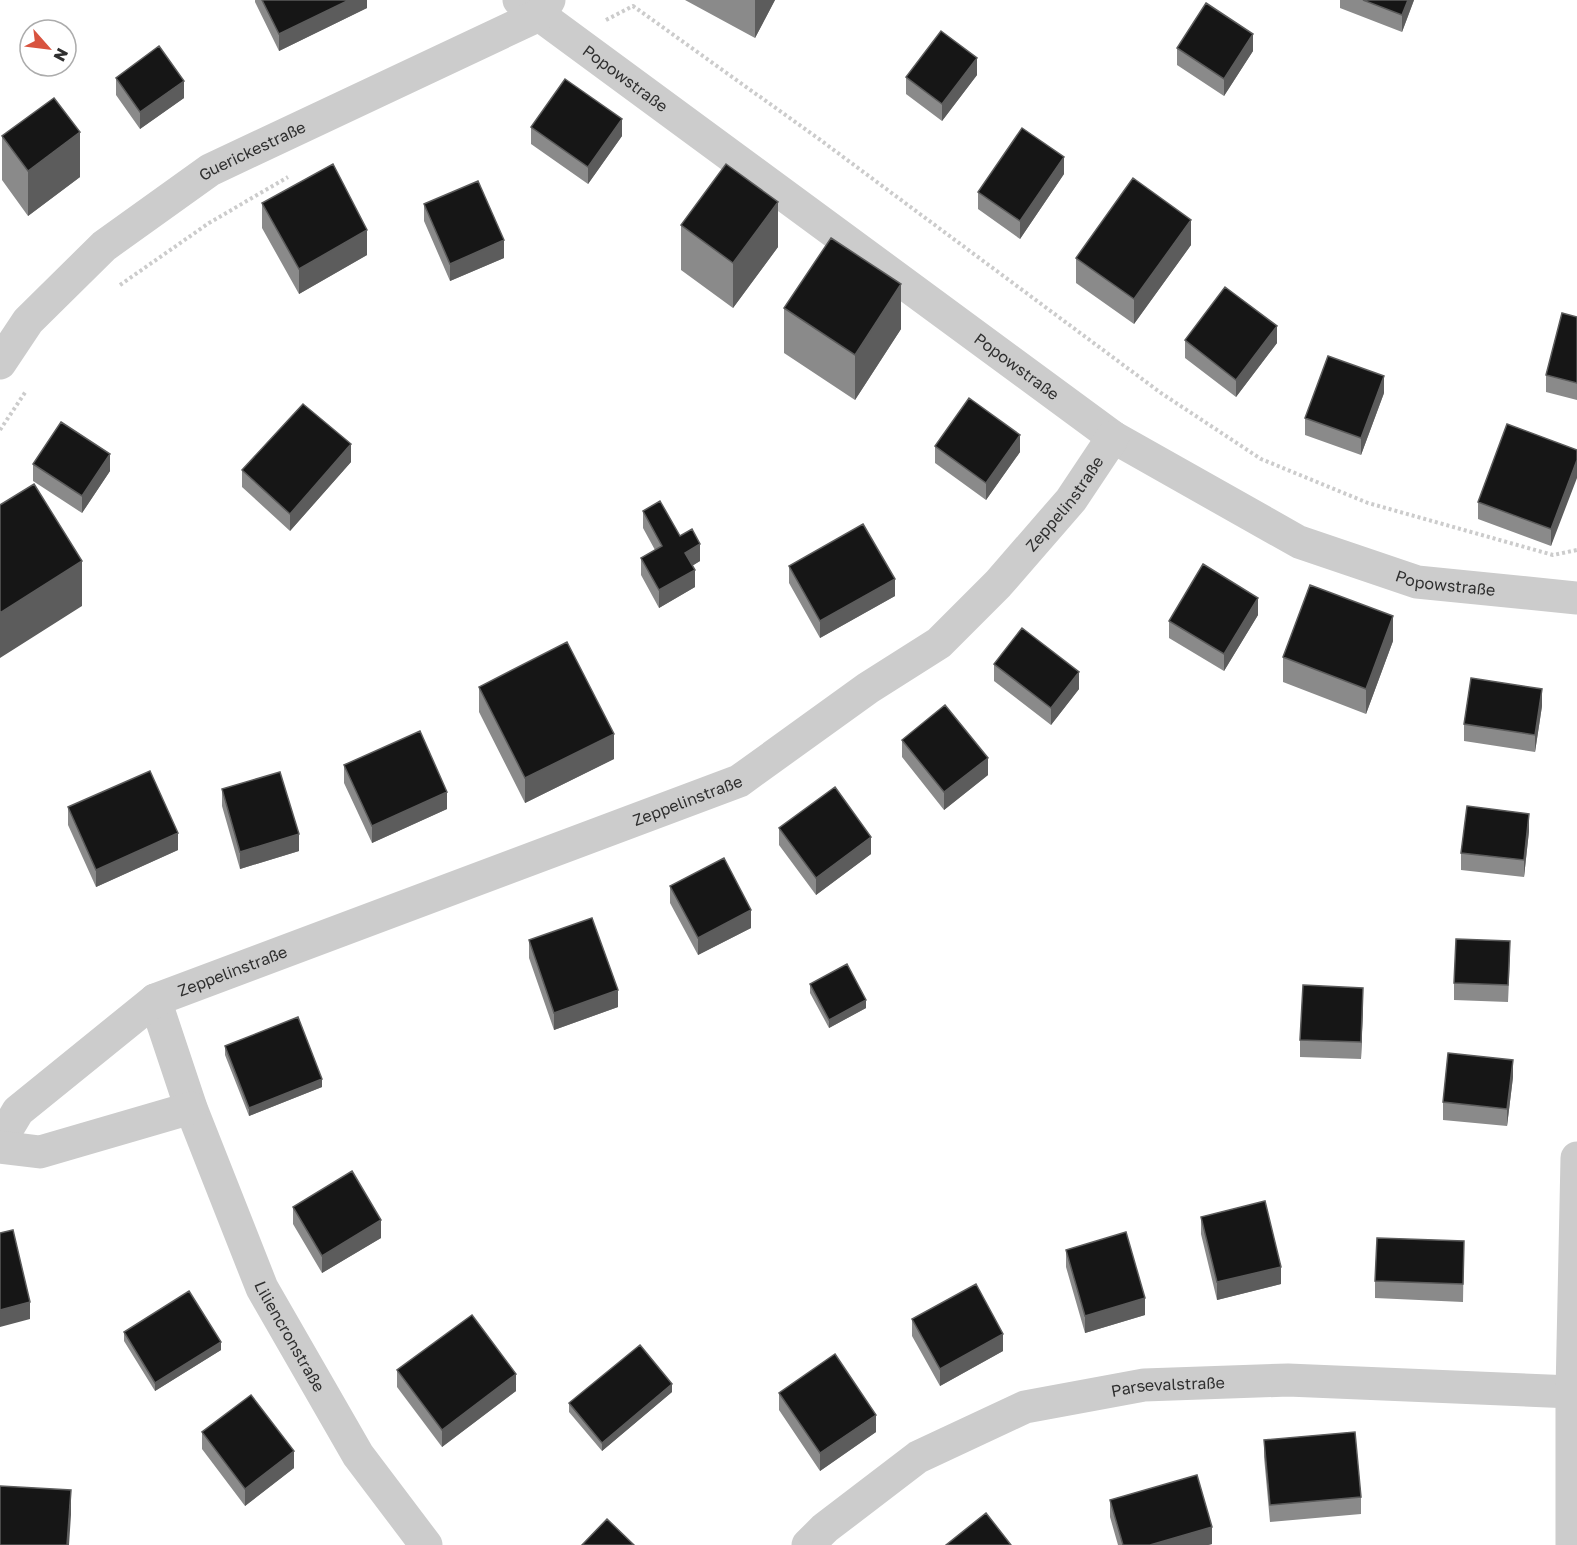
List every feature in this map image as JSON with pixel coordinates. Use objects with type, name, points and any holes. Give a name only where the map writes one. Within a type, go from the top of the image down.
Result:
[{"type":"street","name":"Popowstraße","points":[[536,5],[571,38],[1113,437],[1299,542],[1417,582],[1577,598]]},
{"type":"street","name":"Guerickestraße","points":[[0,363],[28,321],[104,246],[210,170],[536,5]]},
{"type":"street","name":"Zeppelinstraße","points":[[0,1141],[18,1111],[155,1000],[739,782],[868,688],[939,643],[998,584],[1071,500],[1113,437]]},
{"type":"street","points":[[0,1148],[40,1152],[191,1108],[155,1000]]},
{"type":"street","name":"Liliencronstraße","points":[[191,1108],[262,1288],[358,1455],[426,1545]]},
{"type":"street","points":[[1572,1545],[1572,1392],[1577,1172]]},
{"type":"street","name":"Parsevalstraße","points":[[808,1545],[825,1528],[918,1457],[1025,1407],[1144,1385],[1288,1380],[1572,1392]]},
{"type":"path","points":[[571,38],[633,6],[819,139],[1161,393],[1261,459],[1368,503],[1553,555],[1577,550]]},
{"type":"path","points":[[118,286],[209,223],[297,171]]},
{"type":"path","points":[[0,430],[27,390]]},
{"type":"building","points":[[262,0],[349,0],[279,34]]},
{"type":"building","points":[[1363,0],[1408,0],[1402,15]]},
{"type":"building","points":[[1206,3],[1253,34],[1224,79],[1177,48]]},
{"type":"building","points":[[941,31],[977,58],[942,104],[906,77]]},
{"type":"building","points":[[159,46],[184,81],[140,112],[116,78]]},
{"type":"building","points":[[565,79],[622,119],[588,167],[531,127]]},
{"type":"building","points":[[54,98],[80,132],[28,171],[2,136]]},
{"type":"building","points":[[1022,128],[1064,157],[1020,221],[978,192]]},
{"type":"building","points":[[333,164],[367,230],[299,269],[262,203]]},
{"type":"building","points":[[726,164],[778,202],[733,263],[681,225]]},
{"type":"building","points":[[1133,178],[1191,220],[1134,299],[1076,258]]},
{"type":"building","points":[[478,181],[504,240],[450,264],[424,204]]},
{"type":"building","points":[[831,238],[901,284],[855,355],[784,308]]},
{"type":"building","points":[[1225,287],[1277,326],[1236,380],[1185,340]]},
{"type":"building","points":[[1562,313],[1577,317],[1577,383],[1546,375]]},
{"type":"building","points":[[1328,356],[1384,376],[1361,438],[1305,418]]},
{"type":"building","points":[[969,398],[1020,435],[986,483],[935,446]]},
{"type":"building","points":[[303,404],[351,444],[290,514],[242,470]]},
{"type":"building","points":[[61,422],[110,454],[82,496],[33,464]]},
{"type":"building","points":[[1507,424],[1577,450],[1577,460],[1551,529],[1478,502]]},
{"type":"building","points":[[34,484],[82,561],[0,613],[0,505]]},
{"type":"building","points":[[660,501],[680,536],[692,529],[700,544],[685,553],[695,570],[659,590],[641,558],[662,546],[643,511]]},
{"type":"building","points":[[863,524],[895,579],[820,621],[789,566]]},
{"type":"building","points":[[1203,564],[1258,598],[1224,654],[1169,621]]},
{"type":"building","points":[[1310,585],[1393,616],[1366,689],[1283,657]]},
{"type":"building","points":[[1022,628],[1079,672],[1051,708],[994,664]]},
{"type":"building","points":[[567,642],[614,734],[525,778],[479,687]]},
{"type":"building","points":[[1471,678],[1542,689],[1535,735],[1464,724]]},
{"type":"building","points":[[945,705],[988,758],[944,792],[902,740]]},
{"type":"building","points":[[420,731],[447,792],[372,826],[344,765]]},
{"type":"building","points":[[150,771],[178,833],[96,870],[68,807]]},
{"type":"building","points":[[280,772],[299,834],[240,852],[222,789]]},
{"type":"building","points":[[835,787],[871,837],[816,878],[779,828]]},
{"type":"building","points":[[1467,806],[1529,814],[1524,860],[1461,853]]},
{"type":"building","points":[[724,858],[751,910],[698,938],[670,886]]},
{"type":"building","points":[[592,918],[618,990],[554,1013],[529,940]]},
{"type":"building","points":[[1456,939],[1510,941],[1508,985],[1454,983]]},
{"type":"building","points":[[847,964],[866,1000],[829,1020],[810,984]]},
{"type":"building","points":[[1303,985],[1363,988],[1361,1042],[1300,1040]]},
{"type":"building","points":[[298,1017],[322,1079],[249,1108],[225,1046]]},
{"type":"building","points":[[1448,1053],[1513,1060],[1507,1109],[1443,1102]]},
{"type":"building","points":[[352,1171],[381,1220],[322,1256],[293,1207]]},
{"type":"building","points":[[1265,1201],[1281,1267],[1217,1282],[1201,1217]]},
{"type":"building","points":[[13,1230],[30,1302],[0,1310],[0,1233]]},
{"type":"building","points":[[1126,1232],[1145,1298],[1085,1316],[1066,1250]]},
{"type":"building","points":[[1377,1238],[1464,1241],[1463,1284],[1375,1281]]},
{"type":"building","points":[[976,1284],[1003,1334],[940,1369],[912,1319]]},
{"type":"building","points":[[189,1291],[221,1342],[155,1383],[124,1332]]},
{"type":"building","points":[[472,1315],[516,1374],[442,1430],[397,1370]]},
{"type":"building","points":[[640,1345],[672,1384],[602,1443],[569,1403]]},
{"type":"building","points":[[835,1354],[876,1415],[820,1453],[779,1393]]},
{"type":"building","points":[[251,1395],[294,1451],[245,1489],[202,1432]]},
{"type":"building","points":[[1355,1432],[1361,1497],[1270,1505],[1264,1440]]},
{"type":"building","points":[[1197,1475],[1212,1527],[1150,1545],[1123,1545],[1110,1500]]},
{"type":"building","points":[[0,1486],[71,1490],[67,1545],[0,1545]]},
{"type":"building","points":[[986,1513],[1011,1545],[946,1545]]},
{"type":"building","points":[[607,1519],[634,1545],[582,1545]]}]
